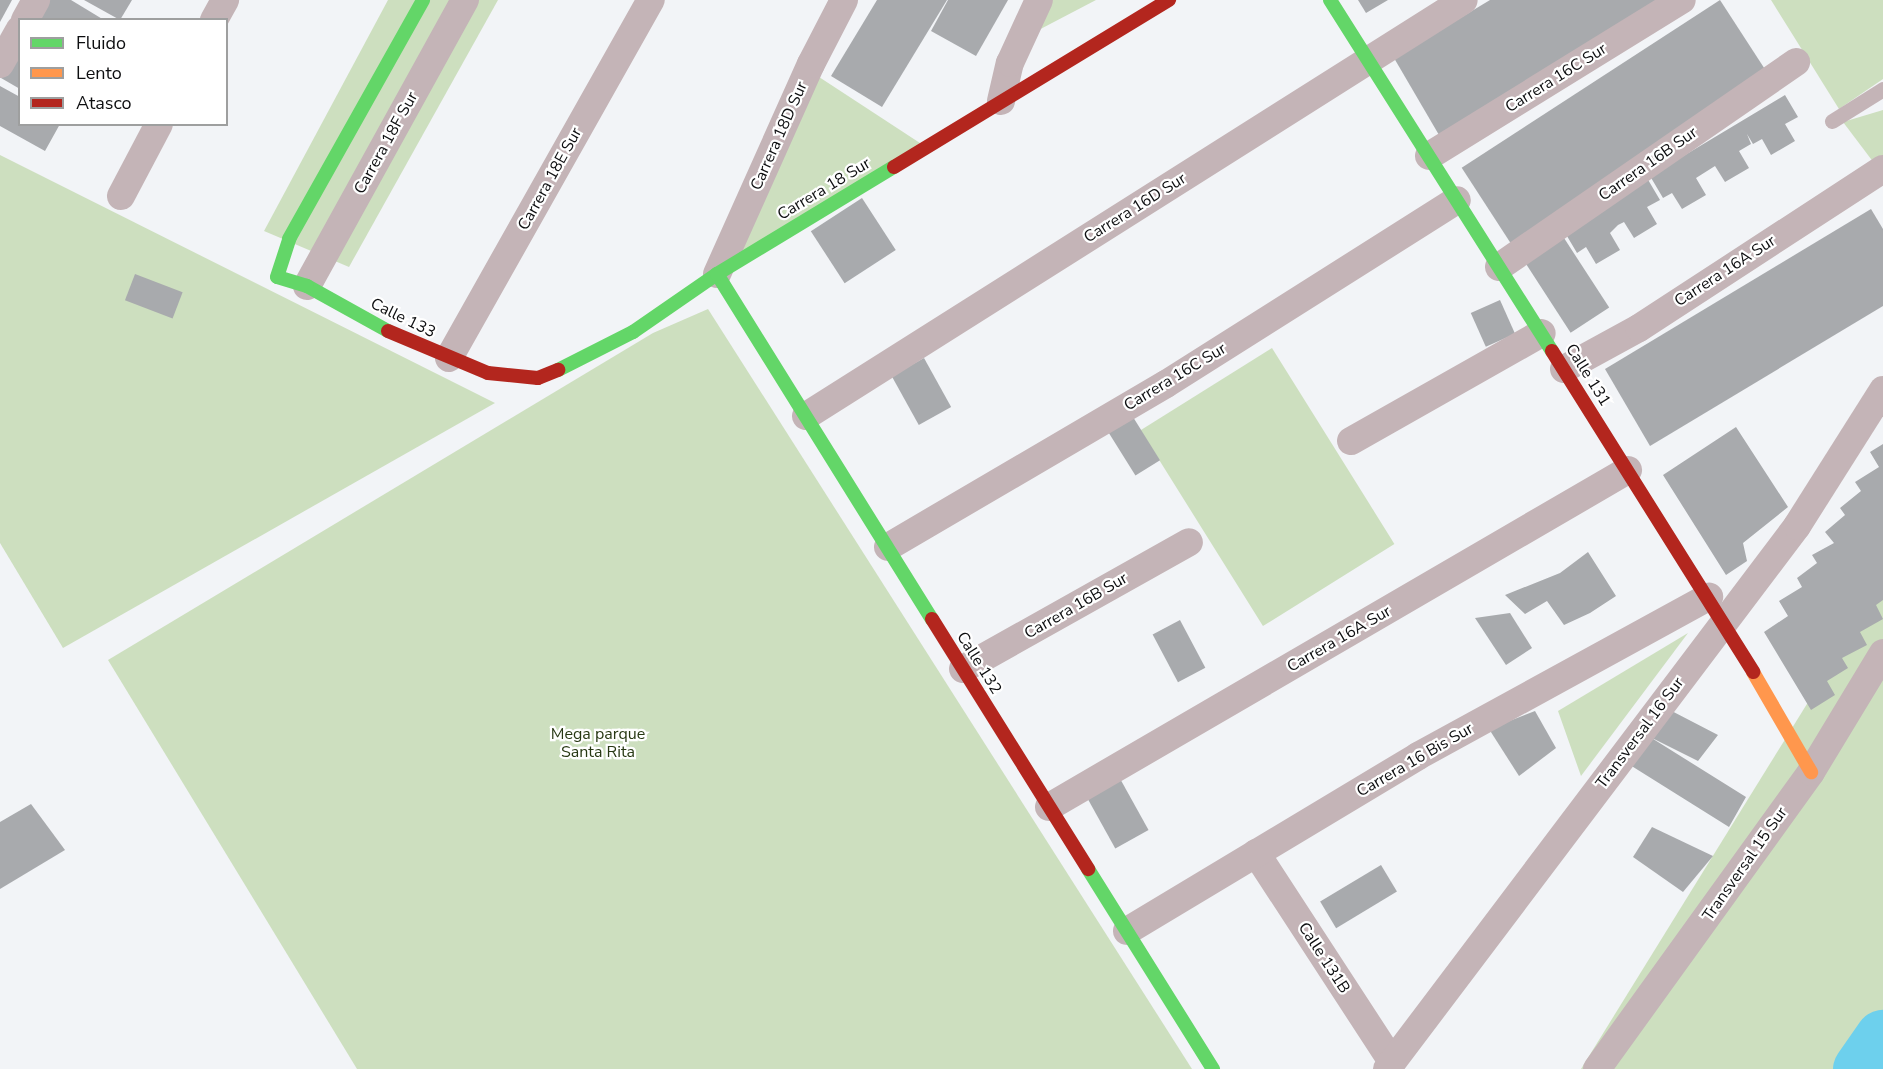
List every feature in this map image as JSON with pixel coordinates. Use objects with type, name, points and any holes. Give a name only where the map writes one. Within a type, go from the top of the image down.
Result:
[{"type":"street","points":[[26,18],[36,0]]},
{"type":"street","points":[[215,18],[225,0]]},
{"type":"street","name":"Calle 133","points":[[423,0],[289,239],[278,277],[307,286],[390,332],[488,373]]},
{"type":"street","name":"Carrera 18F Sur","points":[[307,286],[465,0]]},
{"type":"street","name":"Carrera 18E Sur","points":[[449,358],[651,0]]},
{"type":"street","name":"Carrera 18D Sur","points":[[717,274],[811,64],[844,0]]},
{"type":"street","points":[[1001,102],[1010,63],[1039,0]]},
{"type":"street","name":"Carrera 18 Sur","points":[[488,373],[538,378],[586,359],[717,274],[1169,0]]},
{"type":"street","name":"Calle 131","points":[[1330,0],[1709,597],[1811,772]]},
{"type":"street","name":"Carrera 16D Sur","points":[[806,416],[1464,0]]},
{"type":"street","name":"Carrera 16C Sur","points":[[1429,156],[1682,0]]},
{"type":"street","points":[[0,64],[18,32]]},
{"type":"street","name":"Carrera 16B Sur","points":[[1500,267],[1796,62]]},
{"type":"street","points":[[121,196],[158,126]]},
{"type":"street","name":"Carrera 16A Sur","points":[[1564,369],[1639,328],[1883,169]]},
{"type":"street","name":"Carrera 16C Sur","points":[[888,547],[1166,384],[1457,200]]},
{"type":"street","name":"Calle 132","points":[[717,274],[1213,1069]]},
{"type":"street","points":[[1351,441],[1542,333]]},
{"type":"street","name":"Transversal 16 Sur","points":[[1389,1066],[1797,526],[1883,390]]},
{"type":"street","name":"Carrera 16A Sur","points":[[1049,807],[1628,470]]},
{"type":"street","name":"Carrera 16B Sur","points":[[963,669],[1189,542]]},
{"type":"street","name":"Carrera 16 Bis Sur","points":[[1126,931],[1418,756],[1709,597]]},
{"type":"street","name":"Transversal 15 Sur","points":[[1597,1069],[1811,772],[1883,653]]},
{"type":"street","name":"Calle 131B","points":[[1256,853],[1389,1066]]},
{"type":"lane","points":[[1832,121],[1883,89]]},
{"type":"green space","points":[[388,0],[498,0],[349,267],[264,231]]},
{"type":"green space","points":[[1049,0],[1096,0],[1031,34]]},
{"type":"green space","points":[[1771,0],[1883,0],[1883,79],[1839,109]]},
{"type":"green space","points":[[816,75],[923,145],[735,259]]},
{"type":"green space","points":[[1883,110],[1883,156],[1874,163],[1843,122]]},
{"type":"green space","points":[[0,155],[495,403],[63,648],[0,543]]},
{"type":"green space","name":"Mega parque Santa Rita","points":[[708,309],[1192,1069],[357,1069],[108,660],[653,333]]},
{"type":"green space","points":[[1272,348],[1394,544],[1263,626],[1141,430]]},
{"type":"green space","points":[[1883,581],[1883,1069],[1581,1069]]},
{"type":"green space","points":[[1688,633],[1581,776],[1558,711]]},
{"type":"building","points":[[0,0],[12,0],[0,22]]},
{"type":"building","points":[[47,0],[71,0],[101,18],[37,18]]},
{"type":"building","points":[[84,0],[132,0],[121,18],[116,18]]},
{"type":"building","points":[[877,0],[947,0],[882,107],[831,76]]},
{"type":"building","points":[[948,0],[1008,0],[976,56],[931,31]]},
{"type":"building","points":[[1358,0],[1388,0],[1366,13]]},
{"type":"building","points":[[1490,0],[1663,0],[1439,135],[1394,58]]},
{"type":"building","points":[[1720,0],[1769,75],[1511,243],[1462,168]]},
{"type":"building","points":[[18,50],[18,88],[1,78]]},
{"type":"building","points":[[0,86],[18,96],[18,126],[59,126],[45,151],[0,126]]},
{"type":"building","points":[[1785,95],[1798,117],[1785,124],[1795,141],[1771,155],[1762,139],[1753,144],[1747,134],[1751,144],[1739,151],[1749,168],[1725,182],[1715,166],[1696,178],[1706,195],[1682,209],[1672,193],[1663,198],[1650,176]]},
{"type":"building","points":[[1647,178],[1660,200],[1647,207],[1657,224],[1634,238],[1624,222],[1618,225],[1610,233],[1620,250],[1596,264],[1586,247],[1577,253],[1564,231]]},
{"type":"building","points":[[862,198],[896,250],[845,283],[811,231]]},
{"type":"building","points":[[1871,209],[1883,229],[1883,306],[1650,446],[1605,369]]},
{"type":"building","points":[[1564,238],[1609,308],[1571,333],[1525,263]]},
{"type":"building","points":[[135,274],[183,292],[173,318],[125,300]]},
{"type":"building","points":[[1500,300],[1515,334],[1486,347],[1471,313]]},
{"type":"building","points":[[924,358],[951,407],[919,425],[892,376]]},
{"type":"building","points":[[1133,417],[1160,460],[1135,476],[1108,432]]},
{"type":"building","points":[[1736,427],[1788,507],[1743,543],[1747,561],[1726,575],[1663,475]]},
{"type":"building","points":[[1883,444],[1883,600],[1876,605],[1883,619],[1860,632],[1867,645],[1842,658],[1848,668],[1827,681],[1835,695],[1811,710],[1764,632],[1788,616],[1779,601],[1802,587],[1797,578],[1817,563],[1812,555],[1834,543],[1825,532],[1845,515],[1840,508],[1861,491],[1855,482],[1879,467],[1870,452]]},
{"type":"building","points":[[1588,552],[1616,596],[1590,613],[1564,625],[1547,601],[1525,614],[1505,595],[1560,573]]},
{"type":"building","points":[[1510,613],[1532,648],[1506,665],[1475,618]]},
{"type":"building","points":[[1180,620],[1205,668],[1178,682],[1153,635]]},
{"type":"building","points":[[1664,707],[1718,735],[1698,761],[1650,737],[1746,797],[1729,827],[1630,765]]},
{"type":"building","points":[[1535,711],[1556,748],[1519,776],[1489,729]]},
{"type":"building","points":[[1118,775],[1149,830],[1115,849],[1085,793]]},
{"type":"building","points":[[31,804],[65,850],[0,889],[0,822]]},
{"type":"building","points":[[1652,827],[1713,856],[1683,892],[1633,857]]},
{"type":"building","points":[[1381,865],[1397,892],[1336,928],[1320,902]]},
{"type":"waterway","points":[[1861,1069],[1883,1038]]},
{"type":"traffic: fast","points":[[388,331],[307,286],[277,277],[289,239],[423,0]]},
{"type":"traffic: fast","points":[[1330,0],[1552,351]]},
{"type":"traffic: fast","points":[[558,370],[633,332],[717,274],[894,167]]},
{"type":"traffic: fast","points":[[717,274],[932,619]]},
{"type":"traffic: fast","points":[[1088,869],[1213,1069]]},
{"type":"traffic: slow","points":[[1753,672],[1811,772]]},
{"type":"traffic: jam","points":[[894,167],[1169,0]]},
{"type":"traffic: jam","points":[[388,331],[488,373],[538,378],[558,370]]},
{"type":"traffic: jam","points":[[1552,351],[1753,672]]},
{"type":"traffic: jam","points":[[932,619],[1088,869]]}]
